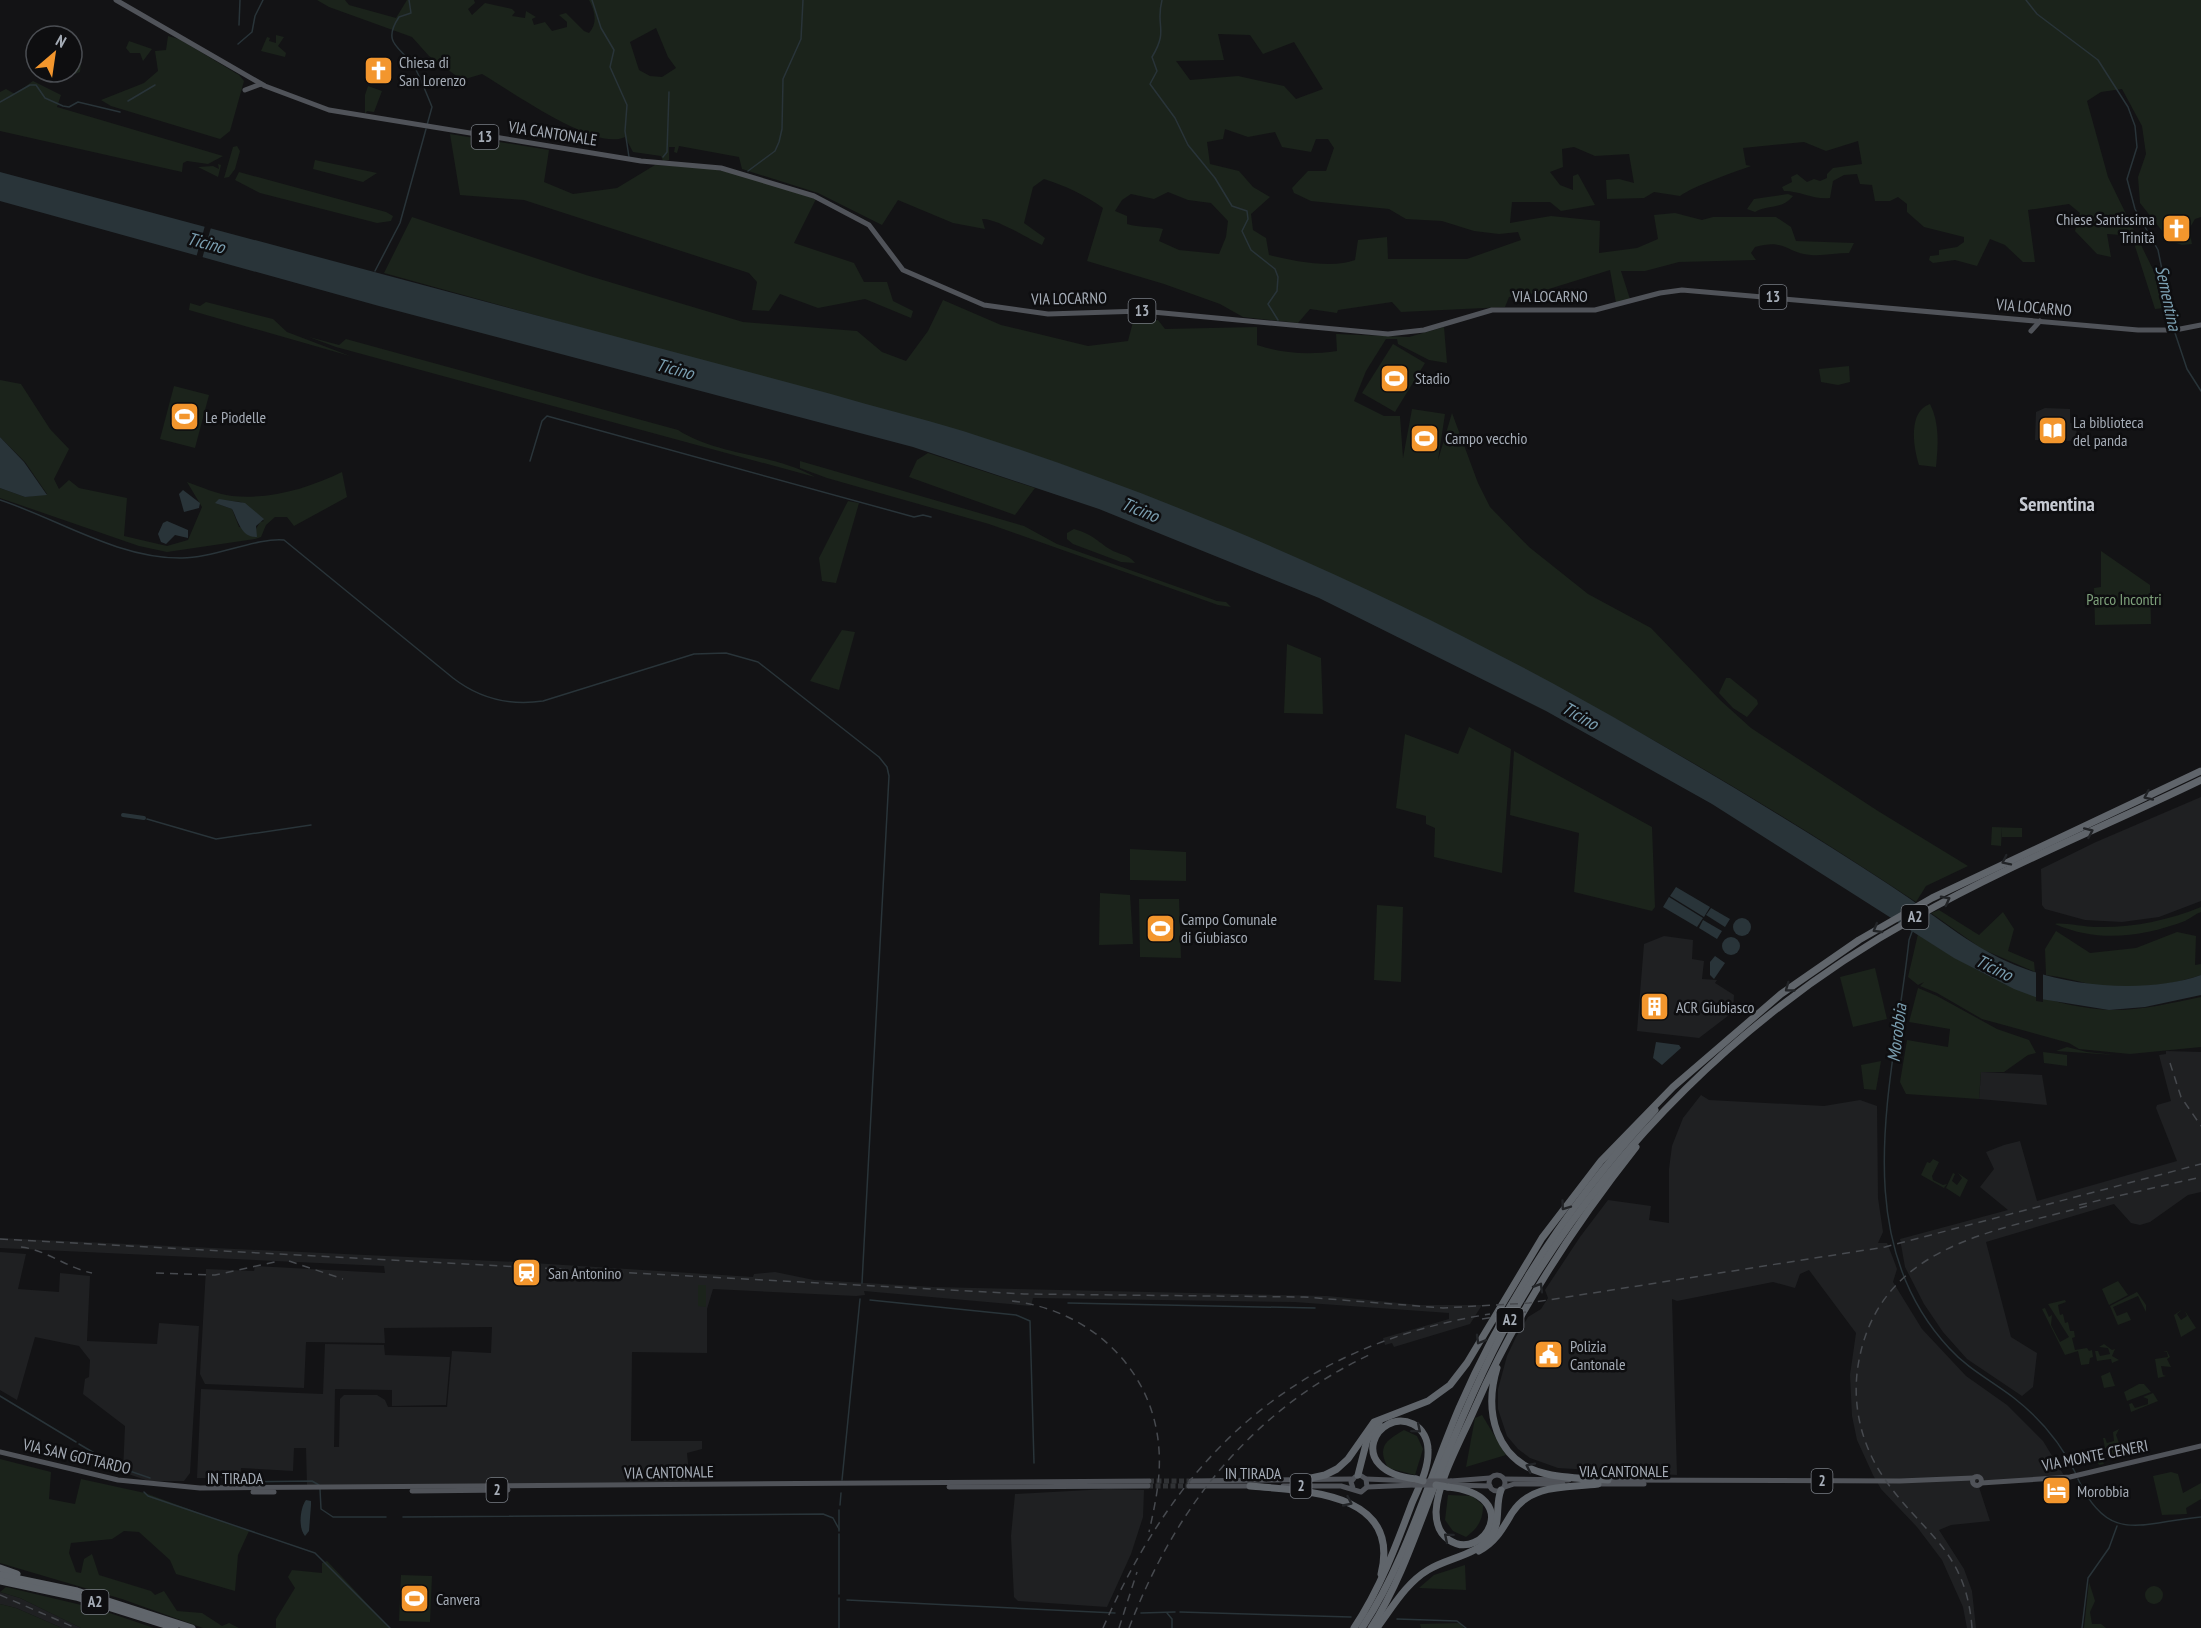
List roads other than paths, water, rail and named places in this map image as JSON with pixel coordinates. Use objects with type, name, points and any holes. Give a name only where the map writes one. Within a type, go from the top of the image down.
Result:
[{"type":"highway","name":"A2","points":[[1371,1628],[1397,1581],[1473,1394],[1532,1282],[1564,1233],[1611,1170],[1659,1114],[1719,1057],[1839,958],[2028,860],[2058,842],[2201,771]]},
{"type":"highway","name":"A2","points":[[2144,807],[2201,780]]},
{"type":"highway","name":"A2","points":[[1297,1481],[1325,1475],[1339,1468],[1368,1427],[1393,1413],[1433,1398],[1454,1381],[1537,1246],[1575,1192],[1635,1124],[1696,1067],[1781,994],[1839,958],[1899,916],[1984,872],[2027,851],[2058,842],[2201,785]]},
{"type":"highway","name":"A2","points":[[1436,1485],[1449,1484],[1471,1490],[1488,1504],[1491,1515],[1490,1526],[1484,1537],[1475,1542],[1459,1544],[1444,1536],[1437,1521],[1437,1504],[1475,1408],[1510,1338],[1551,1268],[1600,1194],[1651,1128],[1719,1057]]},
{"type":"highway","name":"A2","points":[[1362,1628],[1393,1572],[1471,1382],[1524,1283],[1599,1175],[1696,1067]]},
{"type":"highway","name":"A2","points":[[1510,1338],[1496,1373],[1491,1403],[1494,1426],[1505,1448],[1519,1461],[1541,1473],[1608,1480]]},
{"type":"highway","name":"A2","points":[[1355,1477],[1370,1434],[1393,1413]]},
{"type":"highway","points":[[1354,1628],[1372,1599],[1423,1477],[1428,1453],[1425,1436],[1416,1426],[1402,1421],[1388,1424],[1380,1430],[1374,1441],[1373,1452],[1377,1463],[1389,1474],[1417,1482]]},
{"type":"highway","points":[[1451,1560],[1472,1554],[1490,1545],[1519,1504],[1535,1492],[1550,1488],[1598,1484]]},
{"type":"highway","points":[[1250,1486],[1328,1495],[1351,1502],[1366,1513],[1377,1527],[1383,1550],[1382,1570],[1372,1599]]},
{"type":"highway","points":[[1377,1628],[1415,1580],[1431,1568],[1478,1548],[1490,1537],[1497,1522],[1503,1489]]},
{"type":"highway","name":"A2","points":[[2,1574],[39,1581],[120,1603],[192,1628]]},
{"type":"highway","name":"A2","points":[[2,1574],[14,1582],[86,1599],[175,1628]]},
{"type":"main road","name":"VIA CANTONALE","points":[[116,0],[261,84],[329,111],[630,159],[715,167],[742,173],[814,196],[864,221],[877,233],[898,266],[941,288]]},
{"type":"main road","points":[[245,90],[261,84]]},
{"type":"main road","name":"VIA LOCARNO","points":[[941,288],[984,305],[1032,313],[1132,311],[1383,334],[1424,330],[1492,310],[1595,310],[1660,292],[1682,290],[2164,331],[2201,325]]},
{"type":"main road","points":[[2031,331],[2040,321]]},
{"type":"main road","name":"VIA MONTE CENERI","points":[[1973,1480],[1977,1476],[1981,1481],[2070,1477],[2201,1446]]},
{"type":"main road","name":"VIA SAN GOTTARDO","points":[[0,1453],[146,1486]]},
{"type":"main road","points":[[1353,1488],[1355,1477],[1366,1479],[1449,1484],[1490,1486],[1496,1491],[1503,1489],[1504,1479],[1498,1475],[1449,1484]]},
{"type":"main road","name":"2","points":[[1297,1481],[1355,1477]]},
{"type":"main road","points":[[1490,1478],[1490,1486]]},
{"type":"main road","points":[[1366,1479],[1367,1487],[1417,1482],[1436,1485]]},
{"type":"main road","name":"VIA CANTONALE","points":[[1504,1479],[1669,1482]]},
{"type":"main road","name":"VIA CANTONALE","points":[[1503,1489],[1514,1484],[1973,1480]]},
{"type":"main road","name":"IN TIRADA","points":[[1297,1481],[1190,1484],[1353,1488],[1361,1492],[1367,1487]]},
{"type":"main road","name":"VIA CANTONALE","points":[[321,1489],[1148,1484]]},
{"type":"main road","name":"IN TIRADA","points":[[146,1486],[321,1489]]},
{"type":"water","name":"Ticino","points":[[0,172],[963,431],[1138,492],[1225,527],[1395,603],[1560,687],[1796,826],[1998,957],[2036,973],[2083,983],[2157,985],[2201,975],[2201,995],[2145,1007],[2109,1010],[2041,999],[2014,989],[1954,958],[1712,804],[1546,711],[1319,598],[1099,509],[913,447],[379,306],[0,201]]},
{"type":"water","points":[[0,437],[24,462],[47,495],[25,497],[0,488]]},
{"type":"water","points":[[183,490],[200,503],[199,508],[184,512],[179,494]]},
{"type":"water","points":[[219,499],[245,503],[264,519],[256,526],[257,537],[247,535],[232,509],[215,503]]},
{"type":"water","points":[[167,521],[188,530],[188,538],[175,535],[166,544],[161,542],[158,534],[163,523]]},
{"type":"water","points":[[1676,887],[1710,907],[1704,917],[1670,896]]},
{"type":"water","points":[[1669,897],[1703,918],[1697,927],[1663,907]]},
{"type":"water","points":[[1711,908],[1730,919],[1725,927],[1706,915]]},
{"type":"water","points":[[1742,918],[1748,921],[1751,927],[1748,933],[1742,936],[1736,933],[1733,927],[1736,921]]},
{"type":"water","points":[[1703,920],[1722,931],[1717,939],[1699,928]]},
{"type":"water","points":[[1731,937],[1737,940],[1740,946],[1737,952],[1731,955],[1725,952],[1722,946],[1725,940]]},
{"type":"water","points":[[1715,956],[1725,963],[1714,979],[1710,975],[1710,962]]},
{"type":"water","points":[[1656,1042],[1679,1045],[1681,1048],[1662,1065],[1653,1058]]},
{"type":"water","points":[[306,1500],[311,1501],[311,1505],[309,1531],[305,1536],[301,1528],[301,1518]]},
{"type":"waterway","points":[[239,25],[240,0]]},
{"type":"waterway","points":[[238,44],[252,32],[255,16],[263,0]]},
{"type":"waterway","points":[[409,0],[411,13],[399,17],[394,26],[392,39],[414,66],[430,102],[432,107],[427,125]]},
{"type":"waterway","points":[[592,0],[601,28],[614,50],[610,67],[627,105],[625,131],[629,157]]},
{"type":"waterway","points":[[748,171],[775,151],[779,142],[782,129],[783,79],[801,39],[803,0]]},
{"type":"waterway","points":[[1162,0],[1160,40],[1152,57],[1157,71],[1150,84],[1175,118],[1188,145],[1215,178],[1232,206],[1247,211],[1248,219],[1242,231],[1251,250],[1275,269],[1278,277],[1277,291],[1268,304],[1278,320]]},
{"type":"waterway","name":"Sementina","points":[[2026,0],[2037,14],[2098,60],[2128,107],[2135,126],[2137,147],[2127,179],[2135,209],[2158,250],[2174,328]]},
{"type":"waterway","points":[[0,102],[30,85],[36,85],[45,98],[63,106],[69,107],[78,102],[120,112]]},
{"type":"waterway","points":[[128,101],[155,85]]},
{"type":"waterway","points":[[663,157],[667,152],[669,92]]},
{"type":"waterway","points":[[375,271],[400,223],[426,129]]},
{"type":"waterway","name":"Sementina","points":[[2175,333],[2187,369],[2201,391]]},
{"type":"waterway","points":[[530,461],[542,421],[547,416],[914,517],[923,515],[931,517]]},
{"type":"waterway","points":[[0,500],[111,545],[157,556],[192,557],[261,542],[284,540],[453,678],[474,691],[495,699],[518,702],[543,701],[694,654],[726,653],[758,662],[879,757],[887,767],[889,776],[862,1283]]},
{"type":"waterway","points":[[123,815],[144,818]]},
{"type":"waterway","points":[[147,819],[216,839],[311,825]]},
{"type":"waterway","name":"Morobbia","points":[[1913,929],[1909,940],[1895,1045],[1884,1152],[1887,1205],[1896,1256],[1917,1304],[1949,1348],[2033,1414],[2050,1432],[2076,1474]]},
{"type":"waterway","points":[[842,1480],[860,1299]]},
{"type":"waterway","points":[[870,1300],[1016,1315],[1030,1321],[1034,1463]]},
{"type":"waterway","points":[[1068,1303],[1315,1308]]},
{"type":"waterway","points":[[0,1396],[76,1442]]},
{"type":"waterway","points":[[79,1444],[118,1467],[150,1478]]},
{"type":"waterway","name":"Morobbia","points":[[2078,1479],[2090,1500],[2102,1514],[2115,1522],[2144,1525],[2201,1517]]},
{"type":"waterway","points":[[230,1482],[312,1481],[319,1485]]},
{"type":"waterway","points":[[320,1489],[321,1509],[333,1517],[386,1517]]},
{"type":"waterway","points":[[144,1492],[148,1496],[315,1553],[390,1628]]},
{"type":"waterway","points":[[840,1505],[841,1493]]},
{"type":"waterway","points":[[839,1510],[839,1531]]},
{"type":"waterway","points":[[403,1517],[823,1514],[833,1518],[839,1529]]},
{"type":"waterway","points":[[2082,1628],[2088,1578],[2109,1548],[2117,1526]]},
{"type":"waterway","points":[[839,1534],[839,1594]]},
{"type":"waterway","points":[[839,1598],[839,1628]]},
{"type":"waterway","points":[[847,1600],[1115,1613]]},
{"type":"waterway","points":[[1141,1613],[1175,1612]]},
{"type":"waterway","points":[[1180,1612],[1351,1617]]},
{"type":"waterway","points":[[1167,1613],[1172,1619],[1172,1628]]},
{"type":"waterway","points":[[1397,1619],[1457,1621],[1466,1628]]},
{"type":"tunnel","points":[[1149,1481],[1191,1481]]},
{"type":"tunnel","points":[[1148,1486],[1189,1486]]},
{"type":"railway","points":[[2170,1063],[2181,1097],[2201,1126]]},
{"type":"railway","points":[[0,1239],[1024,1294],[1304,1297],[1443,1308],[1529,1303],[1885,1247],[2201,1164]]},
{"type":"railway","points":[[2079,1205],[2201,1177]]},
{"type":"railway","points":[[1972,1628],[1968,1601],[1961,1578],[1951,1559],[1897,1495],[1882,1475],[1869,1450],[1857,1409],[1858,1366],[1869,1326],[1888,1294],[1913,1269],[1977,1236],[2087,1206]]},
{"type":"railway","points":[[21,1247],[40,1252],[92,1273]]},
{"type":"railway","points":[[156,1273],[215,1275],[279,1261]]},
{"type":"railway","points":[[289,1261],[343,1279]]},
{"type":"railway","points":[[1012,1301],[1041,1307],[1067,1317],[1091,1331],[1113,1349],[1131,1370],[1145,1394],[1154,1421],[1159,1450],[1158,1481],[1149,1532]]},
{"type":"railway","points":[[1482,1319],[1526,1312]]},
{"type":"railway","points":[[1103,1628],[1134,1565],[1169,1509],[1208,1459],[1253,1417],[1303,1381],[1359,1351],[1421,1329],[1490,1314]]},
{"type":"railway","points":[[1129,1628],[1170,1542],[1195,1503],[1223,1467],[1254,1434],[1289,1404],[1328,1377],[1371,1354]]},
{"type":"railway","points":[[1119,1628],[1137,1572]]},
{"type":"railway","points":[[0,1595],[76,1628]]},
{"type":"place","name":"Chiesa di San Lorenzo","points":[[378,71]]},
{"type":"place","name":"Chiese Santissima Trinità","points":[[2176,228]]},
{"type":"place","name":"Stadio","points":[[1394,378]]},
{"type":"place","name":"Le Piodelle","points":[[184,417]]},
{"type":"place","name":"La biblioteca del panda","points":[[2052,431]]},
{"type":"place","name":"Campo vecchio","points":[[1424,438]]},
{"type":"place","name":"Campo Comunale di Giubiasco","points":[[1160,928]]},
{"type":"place","name":"ACR Giubiasco","points":[[1655,1007]]},
{"type":"place","name":"San Antonino","points":[[527,1273]]},
{"type":"place","name":"Polizia Cantonale","points":[[1549,1355]]},
{"type":"place","name":"Morobbia","points":[[2056,1491]]},
{"type":"place","name":"Canvera","points":[[415,1599]]},
{"type":"district","name":"Sementina","points":[[2057,504]]},
{"type":"park label","name":"Parco Incontri","points":[[2124,599]]}]
